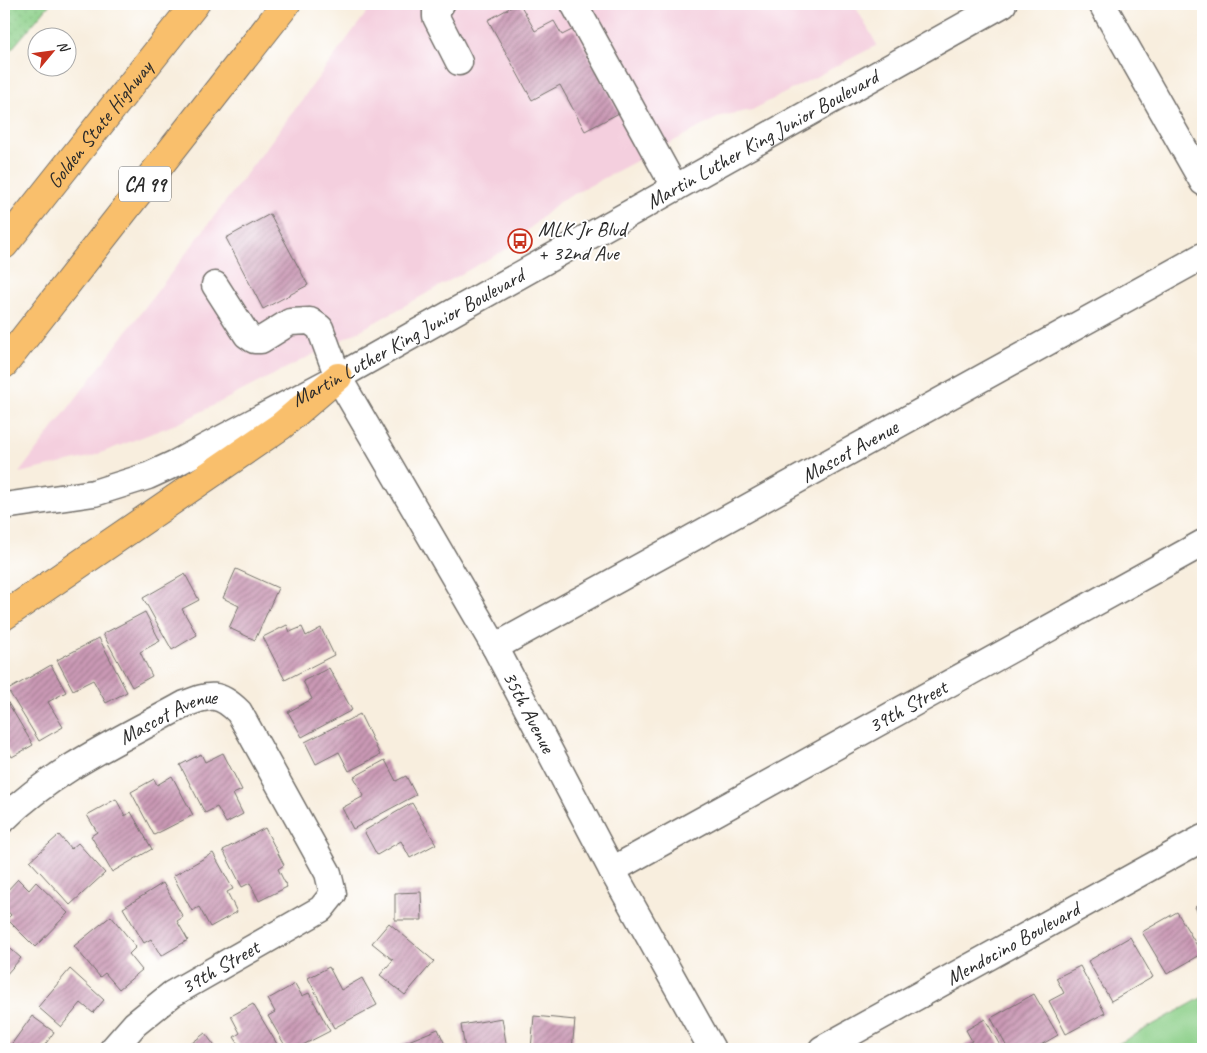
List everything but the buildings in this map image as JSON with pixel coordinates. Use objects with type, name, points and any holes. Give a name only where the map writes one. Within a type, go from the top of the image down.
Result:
[{"type":"highway","name":"Golden State Highway","points":[[4,245],[195,4]]},
{"type":"highway","name":"CA 99","points":[[4,364],[286,4]]},
{"type":"highway","points":[[4,616],[281,426],[338,377]]},
{"type":"street","points":[[441,4],[436,11],[436,17],[459,62]]},
{"type":"street","points":[[574,4],[675,188]]},
{"type":"street","name":"Martin Luther King Junior Boulevard","points":[[4,506],[94,493],[148,476],[182,460],[338,377],[1002,4]]},
{"type":"street","points":[[1102,4],[1203,182]]},
{"type":"street","name":"Mascot Avenue","points":[[495,647],[1203,256]]},
{"type":"street","name":"35th Avenue","points":[[215,285],[247,335],[254,340],[261,340],[290,322],[310,321],[320,328],[338,377],[495,647],[612,870],[712,1049]]},
{"type":"street","name":"39th Street","points":[[612,870],[1203,543]]},
{"type":"street","name":"Mascot Avenue","points":[[4,819],[26,798],[61,774],[185,704],[204,696],[217,696],[231,703],[239,712],[328,873],[332,894]]},
{"type":"street","name":"Mendocino Boulevard","points":[[832,1047],[1203,838]]},
{"type":"street","name":"39th Street","points":[[113,1049],[135,1024],[172,994],[322,909],[332,894]]},
{"type":"shaded area","points":[[373,4],[854,4],[877,45],[752,110],[721,116],[559,202],[508,248],[361,330],[181,422],[90,457],[19,473],[260,156]]},
{"type":"green space","points":[[4,4],[50,4],[28,28],[4,58]]},
{"type":"green space","points":[[1203,997],[1203,1049],[1109,1049]]},
{"type":"place","name":"MLK Jr Blvd + 32nd Ave","points":[[520,241]]}]
